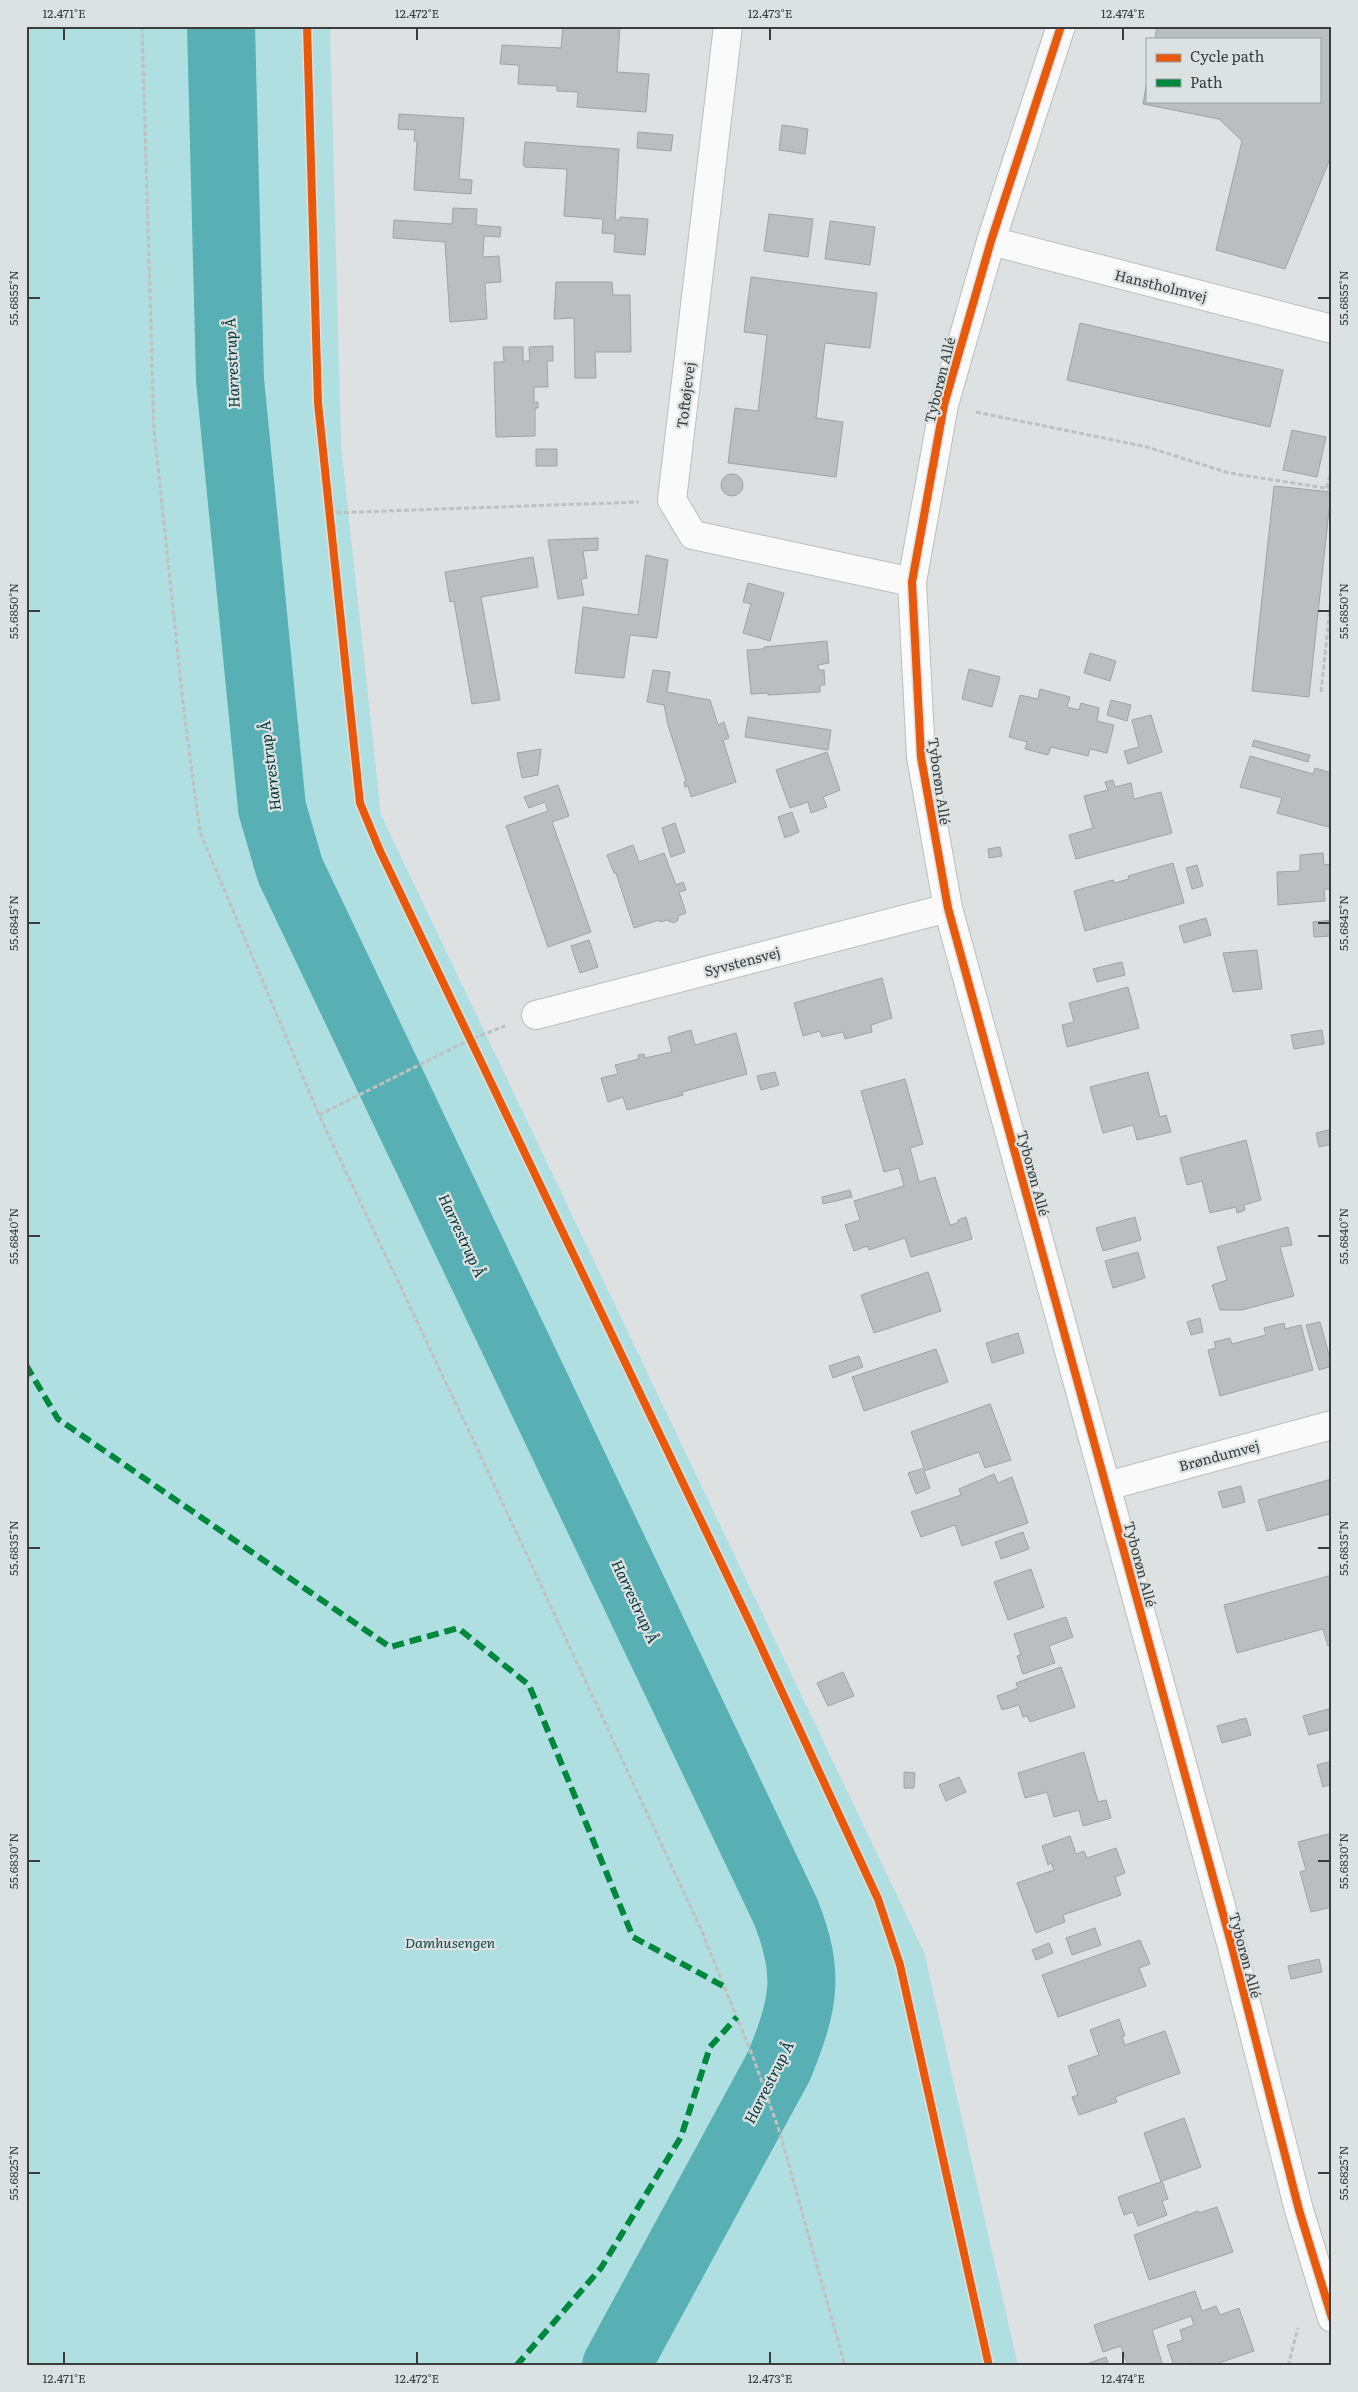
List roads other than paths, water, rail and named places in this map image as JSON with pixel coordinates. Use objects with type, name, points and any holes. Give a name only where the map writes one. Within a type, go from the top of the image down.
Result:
[{"type":"street","name":"Toftøjevej","points":[[728,26],[672,500],[693,535],[912,582]]},
{"type":"street","name":"Tyborøn Allé","points":[[1061,26],[991,241],[944,405],[912,582],[921,757],[948,908],[1231,1944],[1299,2210],[1332,2318]]},
{"type":"street","name":"Hanstholmvej","points":[[991,241],[1332,329]]},
{"type":"street","name":"Syvstensvej","points":[[536,1015],[948,908]]},
{"type":"street","name":"Brøndumvej","points":[[1107,1486],[1332,1424]]},
{"type":"waterway","name":"Harrestrup Å","points":[[221,26],[230,380],[272,808],[290,870],[785,1910],[799,1953],[801,1971],[799,2006],[788,2044],[779,2066],[616,2366]]},
{"type":"park label","name":"Damhusengen","points":[[450,1942]]}]
